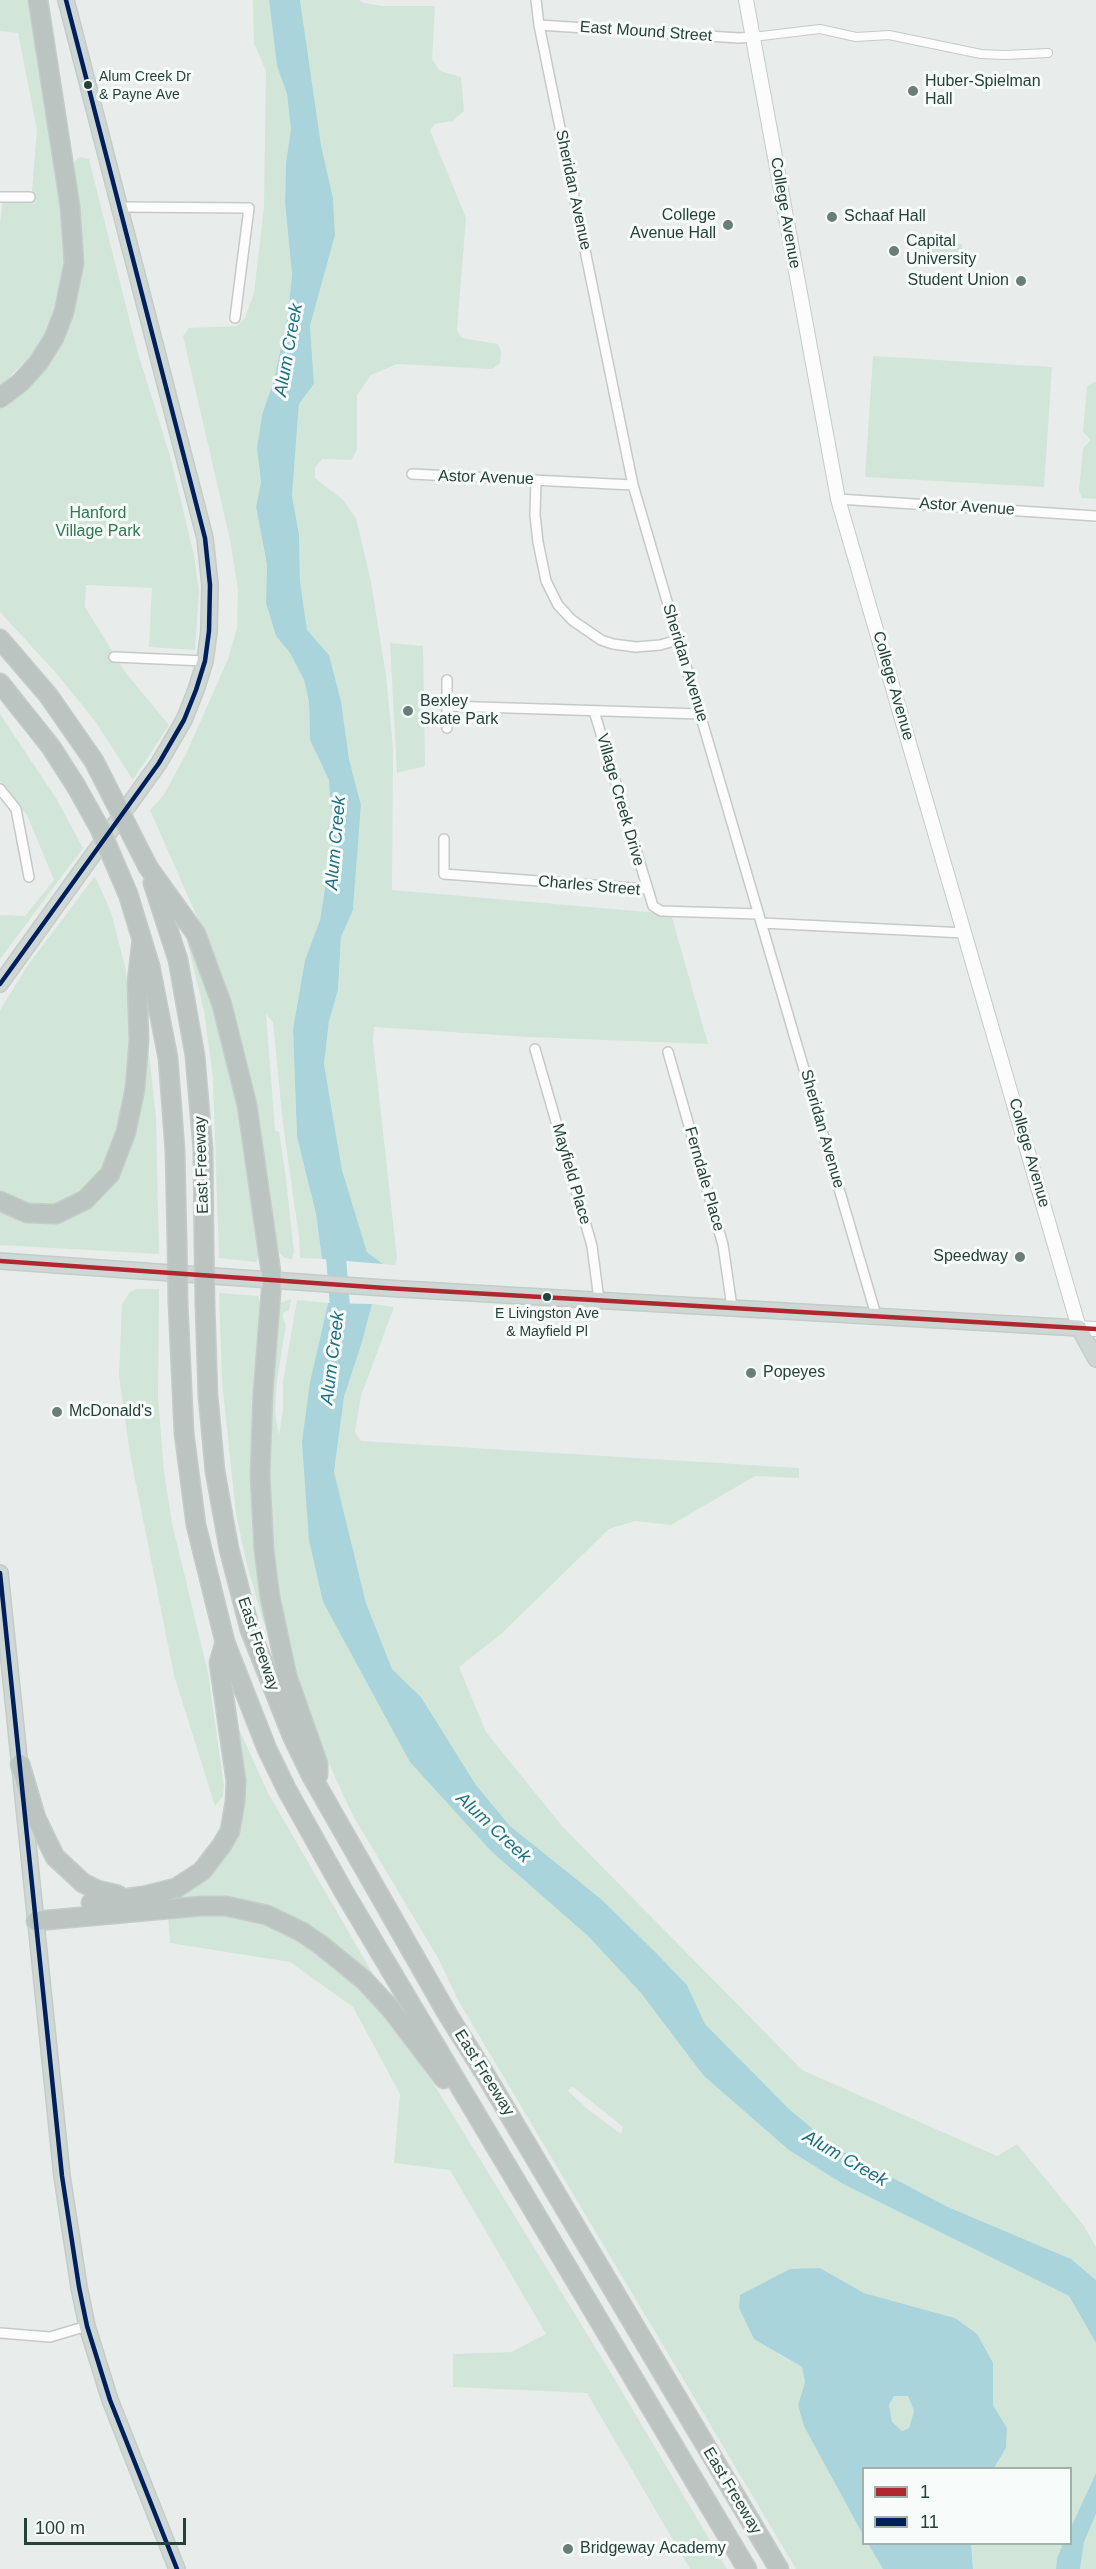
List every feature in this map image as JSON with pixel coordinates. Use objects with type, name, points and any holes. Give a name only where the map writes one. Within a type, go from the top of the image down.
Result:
[{"type":"highway","points":[[0,398],[21,382],[39,362],[54,338],[64,312],[74,263],[70,206],[38,0]]},
{"type":"highway","name":"East Freeway","points":[[0,639],[48,695],[94,761],[148,867],[178,960],[195,1056],[203,1150],[208,1396],[215,1471],[229,1549],[260,1656],[281,1709],[317,1786],[448,2015],[779,2569]]},
{"type":"highway","name":"East Freeway","points":[[0,682],[51,747],[100,829],[128,894],[159,1004],[168,1058],[175,1150],[181,1392],[189,1477],[204,1561],[225,1642],[247,1701],[286,1790],[344,1892],[747,2569]]},
{"type":"highway","points":[[148,867],[196,934],[222,1005],[247,1105],[272,1279],[266,1346],[260,1475],[264,1550],[270,1597],[287,1676],[318,1764],[317,1786]]},
{"type":"highway","points":[[0,1201],[27,1213],[56,1214],[85,1200],[110,1174],[126,1132],[135,1089],[140,1040],[137,983],[142,939]]},
{"type":"highway","points":[[36,1922],[50,1908],[160,1894],[190,1881],[212,1860],[230,1831],[234,1816],[236,1781],[219,1663],[225,1642]]},
{"type":"highway","points":[[20,1764],[36,1818],[55,1857],[68,1871],[97,1890],[112,1895],[144,1896]]},
{"type":"highway","points":[[36,1922],[201,1906],[253,1910],[280,1920],[302,1932],[339,1958],[377,1993],[493,2142]]},
{"type":"main road","points":[[0,984],[159,763],[184,720],[205,661],[211,608],[205,538],[66,0]]},
{"type":"main road","name":"College Avenue","points":[[746,0],[838,499],[1079,1328],[1096,1359]]},
{"type":"main road","points":[[0,1261],[386,1288],[1096,1329]]},
{"type":"main road","points":[[0,1573],[68,2219],[87,2326],[110,2400],[177,2569]]},
{"type":"street","name":"Sheridan Avenue","points":[[536,0],[633,485],[876,1315]]},
{"type":"street","name":"East Mound Street","points":[[539,24],[739,38],[753,37]]},
{"type":"street","points":[[753,37],[820,29],[856,37],[889,35],[981,54],[1005,56],[1048,53]]},
{"type":"street","points":[[0,197],[30,197]]},
{"type":"street","points":[[119,207],[249,208],[235,318]]},
{"type":"street","name":"Astor Avenue","points":[[412,474],[633,485]]},
{"type":"street","points":[[536,480],[538,542],[546,581],[558,605],[572,621],[592,635],[613,644],[636,647],[660,645],[678,640]]},
{"type":"street","name":"Astor Avenue","points":[[838,499],[1096,516]]},
{"type":"street","points":[[114,657],[205,661]]},
{"type":"street","points":[[447,680],[447,728]]},
{"type":"street","name":"Village Creek Drive","points":[[447,706],[700,714]]},
{"type":"street","name":"Village Creek Drive","points":[[594,711],[646,889]]},
{"type":"street","points":[[0,789],[16,809],[19,818],[29,877]]},
{"type":"street","name":"Charles Street","points":[[444,839],[444,874],[646,889],[653,906],[661,911],[965,933]]},
{"type":"street","name":"Mayfield Place","points":[[535,1049],[592,1246],[599,1300]]},
{"type":"street","name":"Ferndale Place","points":[[668,1052],[723,1245],[732,1307]]},
{"type":"street","points":[[1079,1328],[1096,1336]]},
{"type":"street","points":[[0,2333],[50,2337],[87,2326]]},
{"type":"green space","points":[[0,0],[28,0],[59,179],[66,255],[64,276],[52,322],[37,350],[0,386],[0,223],[3,201],[31,202],[37,130],[18,33],[0,31]]},
{"type":"green space","points":[[253,0],[269,0],[277,65],[287,94],[291,131],[286,162],[285,203],[292,274],[288,314],[274,381],[262,415],[257,448],[261,482],[256,507],[267,565],[266,603],[276,636],[290,653],[304,680],[309,702],[310,740],[329,779],[333,838],[320,920],[305,960],[293,1029],[297,1137],[316,1214],[322,1259],[300,1258],[273,1022],[266,1014],[275,1131],[279,1132],[285,1170],[294,1252],[292,1259],[285,1258],[279,1252],[272,1235],[201,926],[150,810],[163,796],[186,754],[228,659],[237,628],[238,590],[230,540],[183,336],[189,328],[237,326],[245,318],[254,293],[264,207],[266,71],[254,43]]},
{"type":"green space","points":[[300,0],[359,0],[383,6],[435,6],[432,59],[440,71],[461,77],[464,111],[453,121],[435,124],[430,130],[466,218],[457,330],[462,338],[498,344],[501,351],[500,363],[492,369],[397,364],[371,375],[357,395],[357,450],[351,460],[322,459],[315,468],[315,478],[343,500],[356,518],[371,582],[386,675],[393,748],[392,890],[671,914],[708,1044],[528,1037],[374,1027],[373,1041],[397,1258],[395,1265],[383,1264],[367,1252],[342,1170],[324,1064],[329,1021],[338,990],[341,937],[353,910],[361,805],[349,759],[341,701],[329,655],[307,630],[300,581],[299,534],[292,496],[299,404],[314,384],[310,326],[335,235],[333,198],[321,145]]},
{"type":"green space","name":"Hanford Village Park","points":[[79,157],[89,159],[137,350],[170,456],[194,555],[199,591],[195,650],[149,647],[152,588],[86,585],[85,607],[125,672],[169,725],[133,780],[95,721],[57,674],[0,612],[0,405],[68,321],[72,165]]},
{"type":"green space","points":[[928,243],[962,244],[961,264],[927,262]]},
{"type":"green space","points":[[873,356],[1052,367],[1044,487],[865,477]]},
{"type":"green space","points":[[1096,382],[1096,499],[1082,498],[1079,491],[1083,448],[1091,440],[1083,432],[1087,387]]},
{"type":"green space","name":"Bexley Skate Park","points":[[390,643],[423,646],[425,766],[397,773]]},
{"type":"green space","points":[[0,714],[56,798],[83,848],[0,959],[0,915],[25,916],[54,880],[27,815],[0,781]]},
{"type":"green space","points":[[95,876],[111,912],[126,970],[131,1040],[130,1070],[122,1117],[105,1168],[94,1183],[69,1200],[54,1204],[27,1204],[0,1193],[0,1010],[28,965]]},
{"type":"green space","points":[[189,929],[234,1072],[260,1252],[256,1262],[219,1258],[213,1078],[204,1011],[185,932]]},
{"type":"green space","points":[[145,1044],[148,1044],[156,1118],[159,1254],[0,1245],[0,1208],[27,1218],[100,1195]]},
{"type":"green space","points":[[137,1289],[159,1289],[158,1397],[164,1472],[172,1523],[208,1673],[224,1786],[223,1796],[215,1806],[174,1675],[130,1454],[119,1376],[122,1304],[130,1292]]},
{"type":"green space","points":[[219,1293],[258,1296],[260,1302],[254,1451],[268,1623],[264,1624],[246,1561],[236,1514],[222,1382]]},
{"type":"green space","points":[[291,1299],[289,1310],[283,1313],[286,1325],[277,1380],[275,1413],[279,1435],[283,1409],[283,1382],[297,1300],[328,1303],[310,1382],[323,1602],[362,1673],[492,1852],[588,1936],[641,1993],[843,2184],[1069,2296],[1096,2343],[1096,2473],[1072,2525],[1072,2467],[995,2467],[1006,2448],[1007,2428],[993,2405],[993,2363],[955,2318],[864,2293],[820,2268],[778,2354],[802,2367],[805,2382],[798,2405],[862,2533],[862,2545],[869,2545],[883,2569],[796,2569],[459,2002],[438,1958],[352,1814],[311,1724],[284,1633],[275,1588],[268,1490],[276,1309],[280,1303]],"holes":[[[572,2086],[623,2127],[621,2134],[568,2091]]]},
{"type":"green space","points":[[372,1304],[394,1307],[361,1396],[355,1432],[361,1441],[799,1468],[799,1478],[755,1476],[671,1525],[635,1521],[609,1529],[500,1635],[459,1667],[486,1732],[562,1826],[802,2070],[997,2156],[1017,2144],[1084,2226],[1096,2247],[1096,2280],[1071,2259],[948,2207],[836,2148],[789,2109],[705,2024],[687,1985],[601,1899],[510,1826],[476,1785],[421,1697],[392,1669],[366,1603],[334,1473],[344,1397]]},
{"type":"green space","points":[[235,1720],[268,1793],[377,1981],[323,1938],[167,1901],[167,1897],[228,1847]]},
{"type":"green space","points":[[209,1911],[271,1924],[324,1955],[373,2000],[432,2081],[611,2373],[727,2569],[690,2569],[587,2393],[453,2387],[453,2354],[511,2352],[546,2334],[450,2170],[394,2163],[400,2094],[353,2007],[290,1962],[170,1943],[168,1914]]},
{"type":"green space","points":[[894,2395],[908,2395],[914,2411],[909,2428],[902,2431],[892,2423],[889,2405]]},
{"type":"green space","points":[[1096,2514],[1096,2569],[1080,2569],[1084,2542]]},
{"type":"green space","points":[[971,2545],[1063,2545],[1057,2558],[1056,2569],[973,2569]]},
{"type":"water","points":[[269,0],[300,0],[321,145],[333,198],[335,235],[310,326],[314,384],[299,404],[292,496],[299,534],[300,581],[307,630],[329,655],[341,701],[349,759],[361,805],[353,910],[341,937],[338,990],[329,1021],[324,1064],[342,1170],[367,1252],[383,1264],[322,1259],[316,1214],[297,1137],[293,1029],[305,960],[320,920],[333,838],[329,780],[310,740],[309,702],[304,680],[290,653],[276,636],[266,603],[267,565],[256,507],[261,482],[257,448],[262,415],[274,380],[288,314],[292,274],[285,203],[286,162],[291,130],[287,94],[277,66]]},
{"type":"water","points":[[328,1303],[372,1304],[344,1397],[334,1472],[366,1603],[392,1669],[421,1697],[476,1785],[510,1826],[601,1899],[657,1954],[687,1985],[705,2024],[789,2109],[836,2148],[948,2207],[1071,2259],[1096,2280],[1096,2343],[1069,2296],[843,2184],[789,2150],[704,2076],[641,1993],[588,1936],[492,1852],[410,1762],[323,1602],[309,1540],[302,1442],[310,1382]]},
{"type":"water","points":[[820,2268],[864,2293],[955,2318],[977,2334],[993,2363],[993,2405],[1007,2428],[1006,2448],[995,2467],[862,2467],[862,2533],[804,2426],[798,2405],[805,2382],[802,2367],[754,2339],[739,2308],[740,2295],[790,2269]],"holes":[[[894,2396],[908,2396],[914,2411],[909,2428],[902,2431],[892,2422],[889,2405]]]},
{"type":"water","points":[[1096,2473],[1096,2514],[1084,2542],[1080,2569],[1056,2569],[1057,2558],[1063,2545],[1072,2545],[1072,2525]]},
{"type":"water","points":[[869,2545],[971,2545],[973,2569],[883,2569]]},
{"type":"waterway","name":"Alum Creek","points":[[334,1233],[340,1307],[338,1330]]},
{"type":"transit line","name":"11","points":[[0,984],[159,763],[184,720],[196,690],[205,661],[209,631],[210,585],[205,538],[66,0]]},
{"type":"transit line","name":"1","points":[[0,1261],[385,1288],[1096,1329]]},
{"type":"transit line","name":"11","points":[[0,1573],[62,2176],[79,2287],[87,2326],[110,2400],[177,2569]]},
{"type":"place","name":"Alum Creek Dr & Payne Ave","points":[[88,85]]},
{"type":"place","name":"Huber-Spielman Hall","points":[[913,91]]},
{"type":"place","name":"Schaaf Hall","points":[[832,217]]},
{"type":"place","name":"College Avenue Hall","points":[[728,225]]},
{"type":"place","name":"Capital University","points":[[894,251]]},
{"type":"place","name":"Student Union","points":[[1021,281]]},
{"type":"place","name":"Bexley Skate Park","points":[[408,711]]},
{"type":"place","name":"Speedway","points":[[1020,1257]]},
{"type":"place","name":"E Livingston Ave & Mayfield Pl","points":[[547,1297]]},
{"type":"place","name":"Popeyes","points":[[751,1373]]},
{"type":"place","name":"McDonald's","points":[[57,1412]]},
{"type":"place","name":"Bridgeway Academy","points":[[568,2549]]}]
